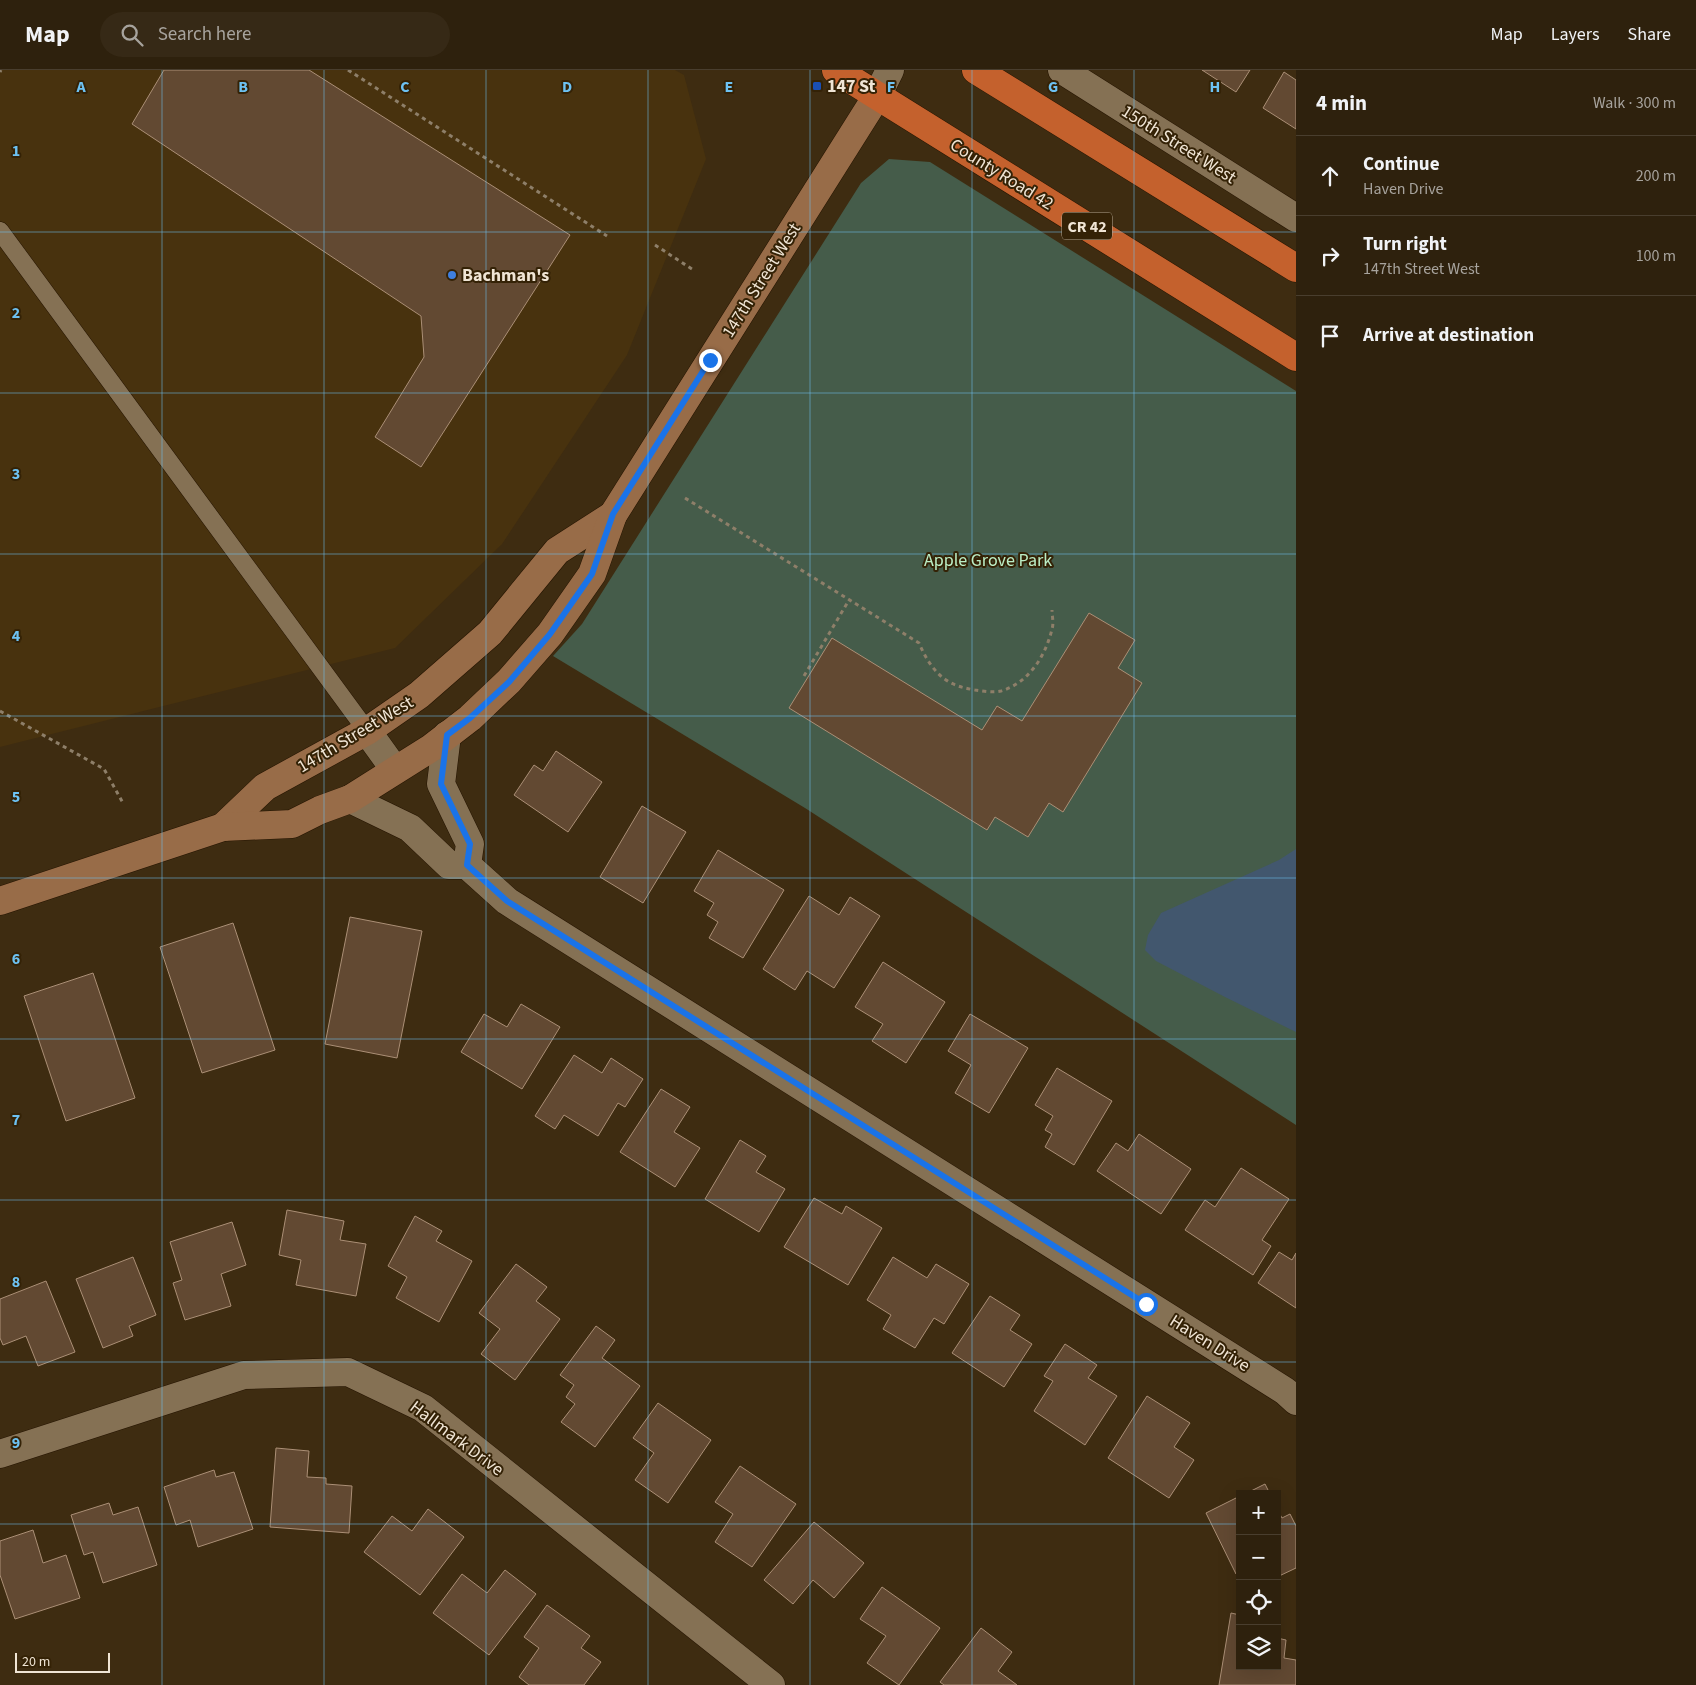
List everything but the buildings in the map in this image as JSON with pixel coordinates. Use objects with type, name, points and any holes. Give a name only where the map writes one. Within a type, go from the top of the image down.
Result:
[{"type":"highway","name":"County Road 42","points":[[836,70],[1296,357]]},
{"type":"highway","points":[[976,70],[1296,268]]},
{"type":"street","points":[[877,96],[890,70]]},
{"type":"street","name":"150th Street West","points":[[1062,70],[1296,218]]},
{"type":"street","name":"147th Street West","points":[[0,901],[223,827],[292,824],[320,810],[350,799],[431,748],[470,718],[509,682],[550,634],[592,574],[613,514],[877,96]]},
{"type":"street","name":"147th Street West","points":[[223,827],[265,786],[367,731],[419,695],[490,634],[557,551],[613,514]]},
{"type":"street","points":[[367,731],[395,770]]},
{"type":"street","points":[[350,799],[410,828],[449,865],[467,865],[470,844],[441,784],[447,735]]},
{"type":"street","name":"Haven Drive","points":[[467,865],[507,901],[1285,1390],[1296,1401]]},
{"type":"street","name":"Hallmark Drive","points":[[0,1454],[244,1375],[348,1372],[423,1408],[771,1685]]},
{"type":"lane","points":[[0,231],[367,731]]},
{"type":"path","points":[[348,70],[608,236]]},
{"type":"path","points":[[655,245],[695,271]]},
{"type":"path","points":[[685,498],[919,644],[935,670],[946,680],[962,688],[984,692],[1001,691],[1019,683],[1035,668],[1047,646],[1053,627],[1052,610]]},
{"type":"path","points":[[804,676],[848,600]]},
{"type":"path","points":[[0,711],[104,768],[123,803]]},
{"type":"shaded area","points":[[0,70],[675,70],[684,75],[706,159],[627,355],[502,544],[395,648],[0,747]]},
{"type":"green space","name":"Apple Grove Park","points":[[889,159],[930,162],[1296,391],[1296,1125],[805,808],[553,656],[582,624],[861,183]]},
{"type":"water","points":[[1296,849],[1296,1032],[1156,961],[1145,950],[1148,935],[1161,913],[1279,860]]},
{"type":"place","name":"147 St","points":[[817,86]]},
{"type":"place","name":"Bachman's","points":[[452,275]]},
{"type":"route","points":[[710,360],[613,514],[592,574],[550,634],[509,682],[470,718],[447,735],[441,784],[470,844],[467,865],[507,901],[1146,1304]]}]
